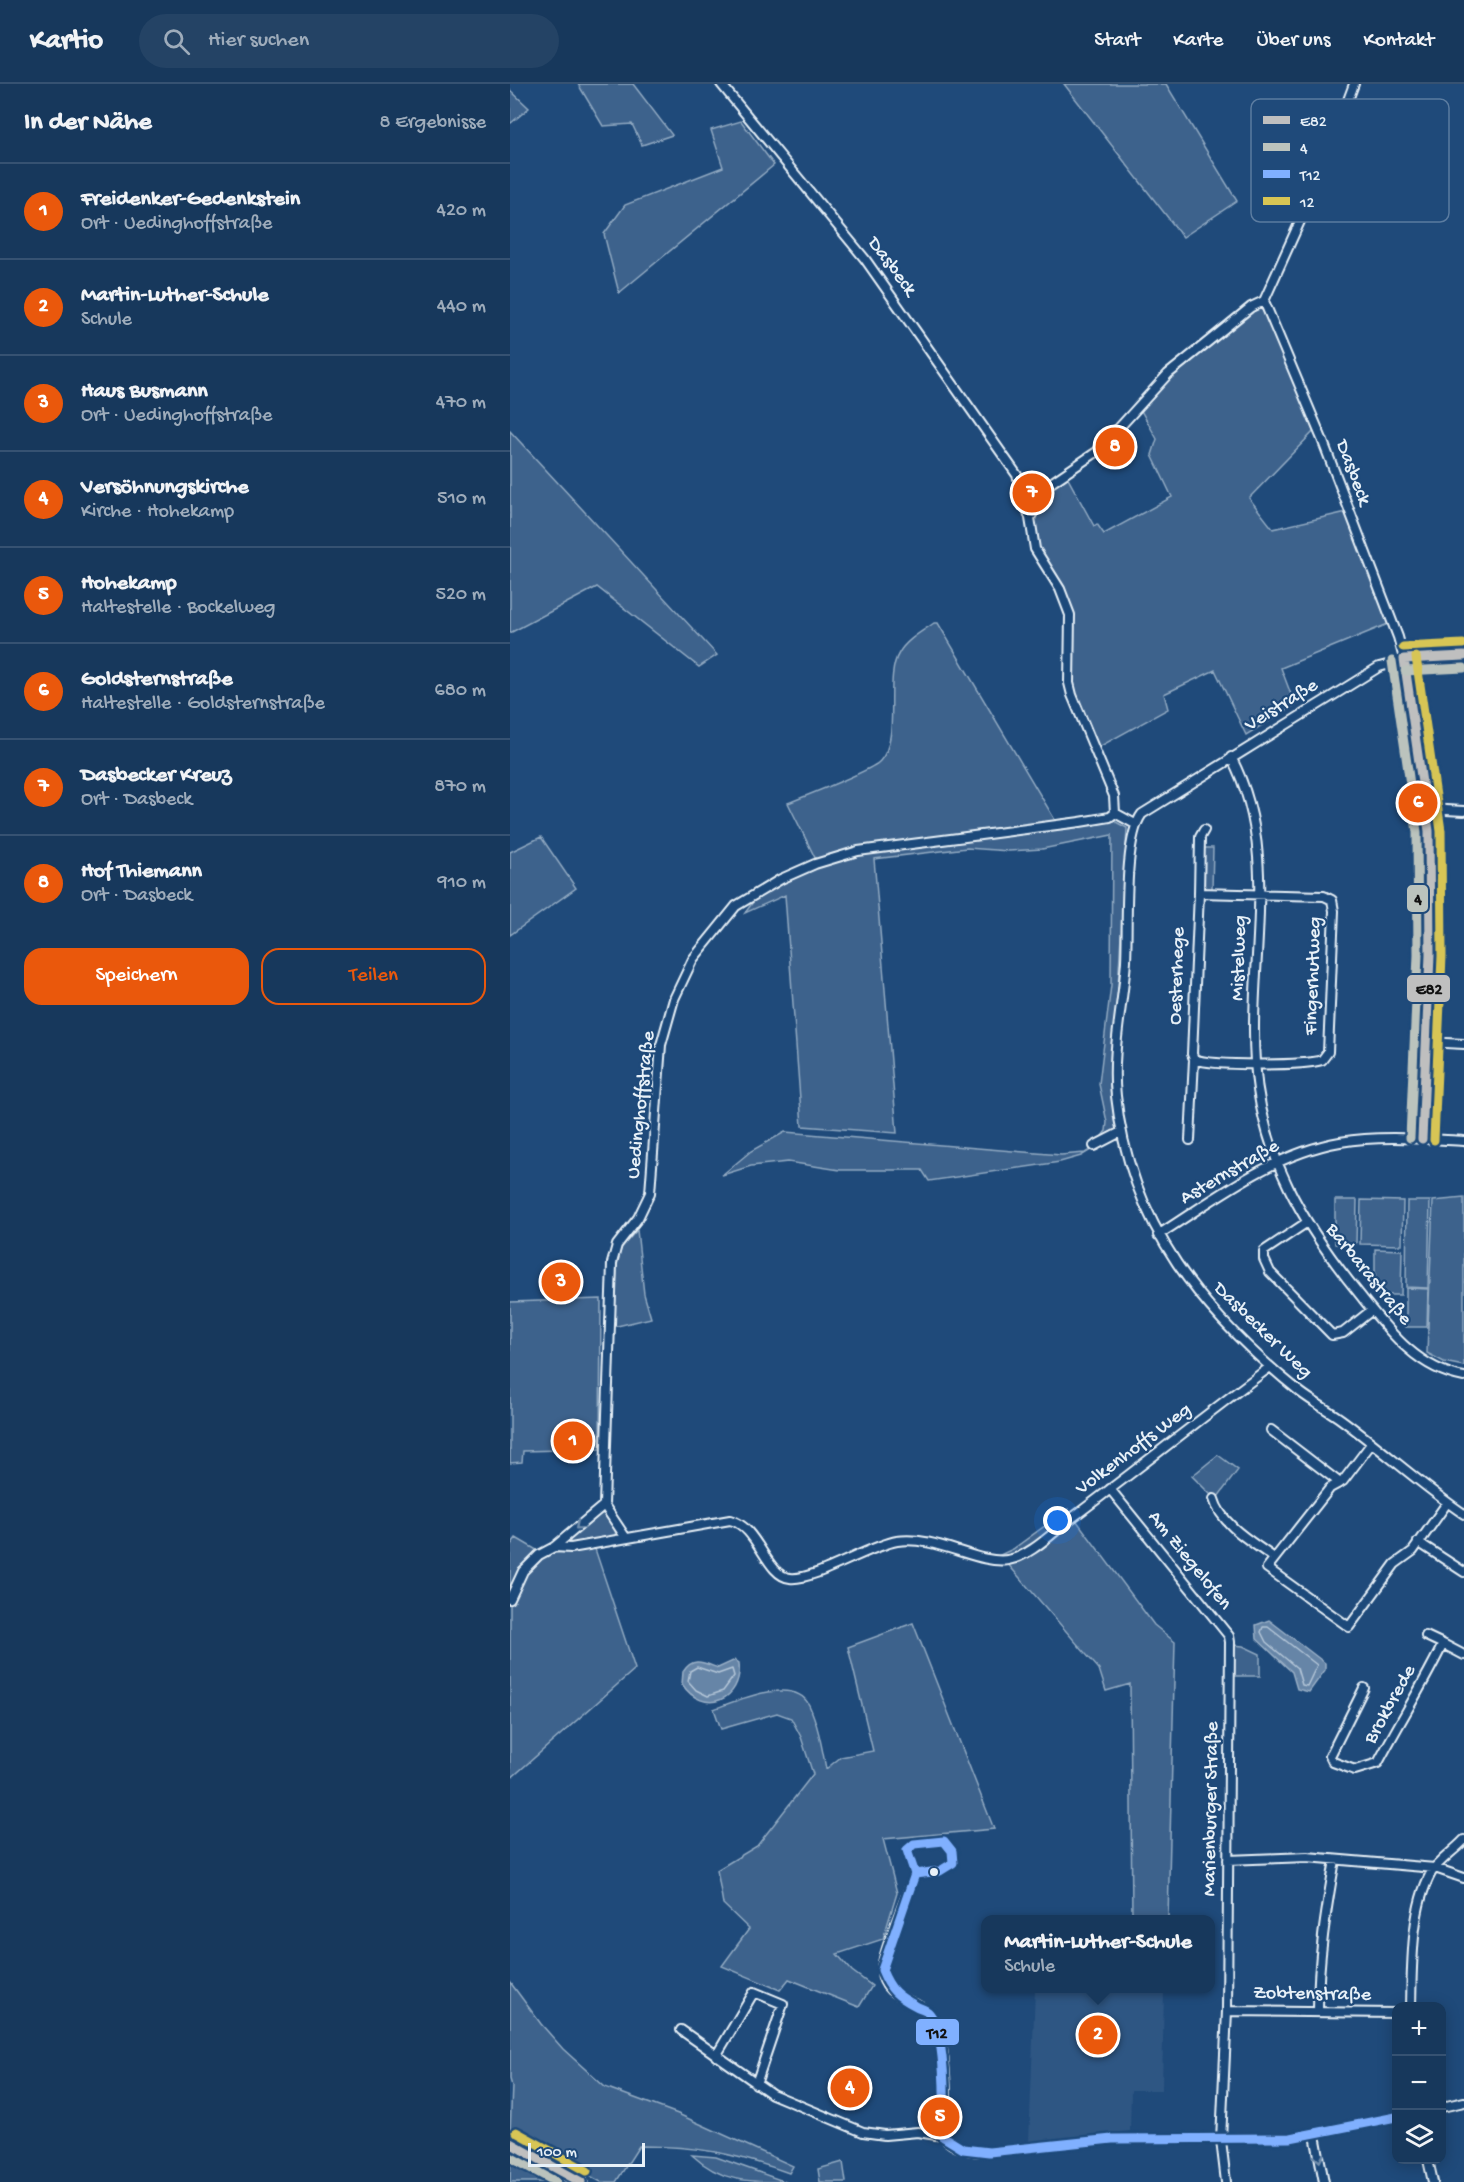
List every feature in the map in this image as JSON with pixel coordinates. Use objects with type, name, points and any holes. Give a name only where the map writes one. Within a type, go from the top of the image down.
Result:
[{"type":"street","name":"Dasbeck","points":[[721,84],[865,259],[1021,481],[1035,549],[1068,607],[1071,627],[1069,683],[1110,787],[1115,813]]},
{"type":"street","points":[[1348,99],[1354,84]]},
{"type":"street","points":[[1030,518],[1048,485],[1098,451],[1168,374],[1251,307],[1264,301],[1300,222]]},
{"type":"street","name":"Dasbeck","points":[[1264,301],[1326,449],[1398,637],[1404,659],[1428,809],[1432,898],[1422,1139]]},
{"type":"street","points":[[1021,481],[1048,485]]},
{"type":"street","name":"Veistraße","points":[[1135,824],[1146,809],[1379,666],[1404,659],[1464,656]]},
{"type":"street","name":"Mistelweg","points":[[1231,757],[1251,812],[1257,850],[1259,894],[1255,1063],[1264,1120],[1277,1162]]},
{"type":"street","points":[[1428,809],[1464,811]]},
{"type":"street","points":[[1115,813],[1135,824]]},
{"type":"street","name":"Uedinghoffstraße","points":[[604,1505],[612,1263],[617,1245],[638,1218],[650,1193],[661,1045],[674,999],[693,959],[736,906],[781,879],[815,864],[858,851],[1080,822],[1110,817],[1115,813]]},
{"type":"street","name":"Dasbecker Weg","points":[[1135,824],[1129,846],[1128,926],[1115,1083],[1121,1132],[1139,1194],[1158,1235],[1177,1267],[1216,1315],[1270,1367],[1464,1514]]},
{"type":"street","name":"Oesterhege","points":[[1190,1140],[1200,837],[1204,830]]},
{"type":"street","points":[[1198,893],[1259,894]]},
{"type":"street","name":"Fingerhutweg","points":[[1255,1063],[1317,1062],[1328,1052],[1334,911],[1333,903],[1328,897],[1259,894]]},
{"type":"street","points":[[1427,1042],[1464,1044]]},
{"type":"street","points":[[1194,1059],[1205,1063],[1255,1063]]},
{"type":"street","points":[[1094,1146],[1121,1132]]},
{"type":"street","name":"Asternstraße","points":[[1158,1235],[1239,1183],[1297,1154],[1341,1142],[1422,1139],[1464,1141]]},
{"type":"street","name":"Barbarastraße","points":[[1277,1162],[1306,1223],[1372,1310],[1421,1362],[1444,1372],[1464,1377]]},
{"type":"street","points":[[1306,1223],[1267,1247],[1264,1259],[1270,1272],[1332,1335],[1343,1333],[1372,1310]]},
{"type":"street","name":"Volkenhoffs Weg","points":[[626,1538],[730,1520],[746,1528],[781,1574],[790,1578],[807,1576],[883,1544],[899,1541],[937,1544],[1004,1560],[1020,1555],[1110,1490],[1270,1367]]},
{"type":"street","points":[[1271,1430],[1340,1483]]},
{"type":"street","points":[[1371,1444],[1340,1483],[1330,1488],[1267,1568],[1307,1599],[1349,1627],[1395,1564],[1413,1551],[1447,1503]]},
{"type":"street","name":"Am Ziegelofen","points":[[1110,1490],[1229,1636],[1230,1658]]},
{"type":"street","points":[[1215,1499],[1218,1510],[1229,1522],[1274,1558]]},
{"type":"street","points":[[510,1599],[523,1570],[604,1505],[626,1538],[571,1548],[554,1547]]},
{"type":"street","points":[[1418,1542],[1464,1572]]},
{"type":"street","points":[[1426,1636],[1464,1655]]},
{"type":"street","name":"Brokbrede","points":[[1364,1688],[1330,1756],[1333,1762],[1355,1770],[1370,1768],[1377,1763],[1405,1711],[1416,1698],[1443,1644]]},
{"type":"street","name":"Marienburger Straße","points":[[1226,2182],[1221,2139],[1227,2011],[1230,1658]]},
{"type":"street","points":[[1411,2002],[1413,1946],[1422,1902],[1435,1868],[1464,1840]]},
{"type":"street","points":[[1228,1860],[1279,1857],[1335,1860],[1435,1868],[1464,1878]]},
{"type":"street","points":[[1318,2011],[1317,1981],[1320,1947],[1335,1860]]},
{"type":"street","points":[[915,1874],[882,1970],[889,1988],[928,2012],[938,2026],[944,2083],[942,2136]]},
{"type":"street","points":[[716,2056],[754,1992],[783,2004],[756,2084]]},
{"type":"street","name":"Zobtenstraße","points":[[1227,2011],[1392,2013]]},
{"type":"street","points":[[681,2030],[772,2094],[863,2132],[885,2135],[918,2132],[942,2136],[951,2145],[975,2152],[1112,2139],[1263,2140],[1315,2135],[1392,2118]]},
{"type":"street","points":[[1446,2106],[1464,2102]]},
{"type":"street","points":[[1315,2135],[1323,2182]]},
{"type":"street","points":[[510,2143],[581,2182]]},
{"type":"street","points":[[1429,2164],[1433,2182]]},
{"type":"shaded area","points":[[578,84],[633,84],[672,135],[642,145],[632,124],[603,126]]},
{"type":"shaded area","points":[[1064,84],[1166,84],[1237,201],[1183,237]]},
{"type":"shaded area","points":[[510,90],[529,108],[511,123],[510,122]]},
{"type":"shaded area","points":[[741,121],[774,165],[619,293],[604,234],[625,205],[723,167],[711,130]]},
{"type":"shaded area","points":[[1260,308],[1267,315],[1315,430],[1249,498],[1273,529],[1347,512],[1388,624],[1281,668],[1295,705],[1246,735],[1215,670],[1164,694],[1168,709],[1099,747],[1074,694],[1071,675],[1071,611],[1065,593],[1038,547],[1034,528],[1037,512],[1049,492],[1066,475],[1094,526],[1097,524],[1104,534],[1172,497],[1152,455],[1157,439],[1139,407],[1153,390],[1253,309]]},
{"type":"shaded area","points":[[510,431],[717,655],[699,667],[597,587],[510,633]]},
{"type":"shaded area","points":[[934,623],[938,623],[1055,820],[1103,815],[1127,828],[1113,1077],[1117,1128],[1098,1141],[1106,1131],[1107,1122],[1099,1084],[1111,985],[1112,835],[1042,849],[1009,851],[967,848],[874,859],[897,1133],[802,1126],[785,895],[745,913],[758,895],[819,866],[788,803],[852,777],[880,761],[890,738],[894,664],[906,644]]},
{"type":"shaded area","points":[[541,837],[576,888],[510,935],[510,852]]},
{"type":"shaded area","points":[[1203,848],[1213,848],[1212,889],[1207,889],[1202,882]]},
{"type":"shaded area","points":[[785,1132],[1061,1155],[1085,1153],[1110,1138],[1081,1156],[1060,1162],[929,1181],[922,1170],[840,1170],[788,1162],[751,1166],[722,1175],[751,1151]]},
{"type":"shaded area","points":[[1464,1198],[1464,1366],[1444,1362],[1427,1353],[1433,1201]]},
{"type":"shaded area","points":[[1335,1200],[1357,1200],[1356,1244],[1335,1244]]},
{"type":"shaded area","points":[[1361,1200],[1403,1201],[1402,1245],[1360,1244]]},
{"type":"shaded area","points":[[1407,1201],[1430,1201],[1428,1288],[1406,1287]]},
{"type":"shaded area","points":[[637,1230],[644,1294],[651,1318],[613,1327],[618,1255]]},
{"type":"shaded area","points":[[1375,1249],[1402,1250],[1401,1295],[1375,1295]]},
{"type":"shaded area","points":[[1406,1288],[1428,1289],[1427,1327],[1406,1327]]},
{"type":"shaded area","points":[[601,1299],[600,1449],[523,1451],[522,1462],[510,1463],[510,1302]]},
{"type":"shaded area","points":[[1218,1455],[1238,1470],[1218,1497],[1213,1497],[1192,1476]]},
{"type":"shaded area","points":[[1068,1509],[1154,1625],[1175,1642],[1168,1915],[1132,1915],[1130,1684],[1106,1691],[1099,1669],[1000,1555],[1013,1549]]},
{"type":"shaded area","points":[[600,1514],[608,1514],[616,1527],[615,1537],[574,1545],[570,1542],[570,1538]]},
{"type":"shaded area","points":[[516,1538],[545,1555],[594,1546],[635,1669],[510,1779],[510,1546]]},
{"type":"shaded area","points":[[913,1623],[994,1829],[883,1839],[897,1893],[883,1939],[837,1954],[852,1971],[872,1986],[859,2007],[789,1979],[780,1990],[722,1966],[749,1929],[723,1904],[717,1870],[757,1846],[813,1774],[801,1737],[791,1718],[777,1713],[721,1729],[714,1709],[750,1696],[779,1691],[791,1692],[802,1696],[809,1705],[817,1728],[826,1769],[841,1757],[873,1751],[848,1647]]},
{"type":"shaded area","points":[[1233,1645],[1243,1646],[1260,1654],[1260,1676],[1232,1676]]},
{"type":"shaded area","points":[[510,1982],[563,2049],[605,2087],[678,2114],[793,2166],[789,2173],[750,2160],[715,2152],[679,2147],[639,2146],[616,2182],[601,2182],[510,2133],[512,2086],[510,2079]]},
{"type":"shaded area","points":[[1035,1993],[1164,1993],[1162,2090],[1131,2090],[1130,2131],[1029,2142]]},
{"type":"shaded area","points":[[511,2153],[562,2182],[510,2182]]},
{"type":"shaded area","points":[[692,2155],[716,2157],[786,2182],[735,2179],[713,2171]]},
{"type":"shaded area","points":[[843,2162],[846,2182],[820,2182],[818,2169]]},
{"type":"water","points":[[1269,1620],[1325,1663],[1325,1670],[1309,1692],[1297,1689],[1292,1672],[1257,1639],[1256,1625]]},
{"type":"water","points":[[735,1660],[739,1663],[739,1676],[735,1687],[729,1695],[720,1700],[711,1702],[701,1700],[691,1694],[682,1684],[683,1672],[695,1662],[718,1668]]},
{"type":"transit line","name":"12","points":[[1403,647],[1463,644]]},
{"type":"transit line","name":"E82","points":[[1404,659],[1464,656]]},
{"type":"transit line","name":"12","points":[[1416,657],[1441,831],[1442,956],[1434,1140]]},
{"type":"transit line","name":"E82","points":[[1404,659],[1429,831],[1430,955],[1422,1139]]},
{"type":"transit line","name":"4","points":[[1392,661],[1417,832],[1418,955],[1410,1138]]},
{"type":"transit line","name":"4","points":[[1405,671],[1464,668]]},
{"type":"transit line","name":"T12","points":[[944,1841],[952,1851],[953,1863],[940,1871],[915,1874],[907,1850],[914,1844],[944,1841]]},
{"type":"transit line","name":"T12","points":[[915,1874],[882,1970],[895,1992],[927,2011],[934,2021],[943,2071],[942,2136],[963,2149],[989,2152],[1112,2139],[1290,2138],[1392,2118]]},
{"type":"transit line","name":"12","points":[[516,2132],[587,2171]]},
{"type":"transit line","name":"E82","points":[[510,2143],[581,2182]]},
{"type":"transit line","name":"4","points":[[510,2157],[556,2182]]},
{"type":"place","name":"Hof Thiemann","points":[[1115,447]]},
{"type":"place","name":"Dasbecker Kreuz","points":[[1032,493]]},
{"type":"place","name":"Goldsternstraße","points":[[1418,803]]},
{"type":"place","name":"Haus Busmann","points":[[561,1282]]},
{"type":"place","name":"Freidenker-Gedenkstein","points":[[573,1441]]},
{"type":"place","name":"Martin-Luther-Schule","points":[[1098,2035]]},
{"type":"place","name":"Versöhnungskirche","points":[[850,2088]]},
{"type":"place","name":"Hohekamp","points":[[940,2117]]}]
